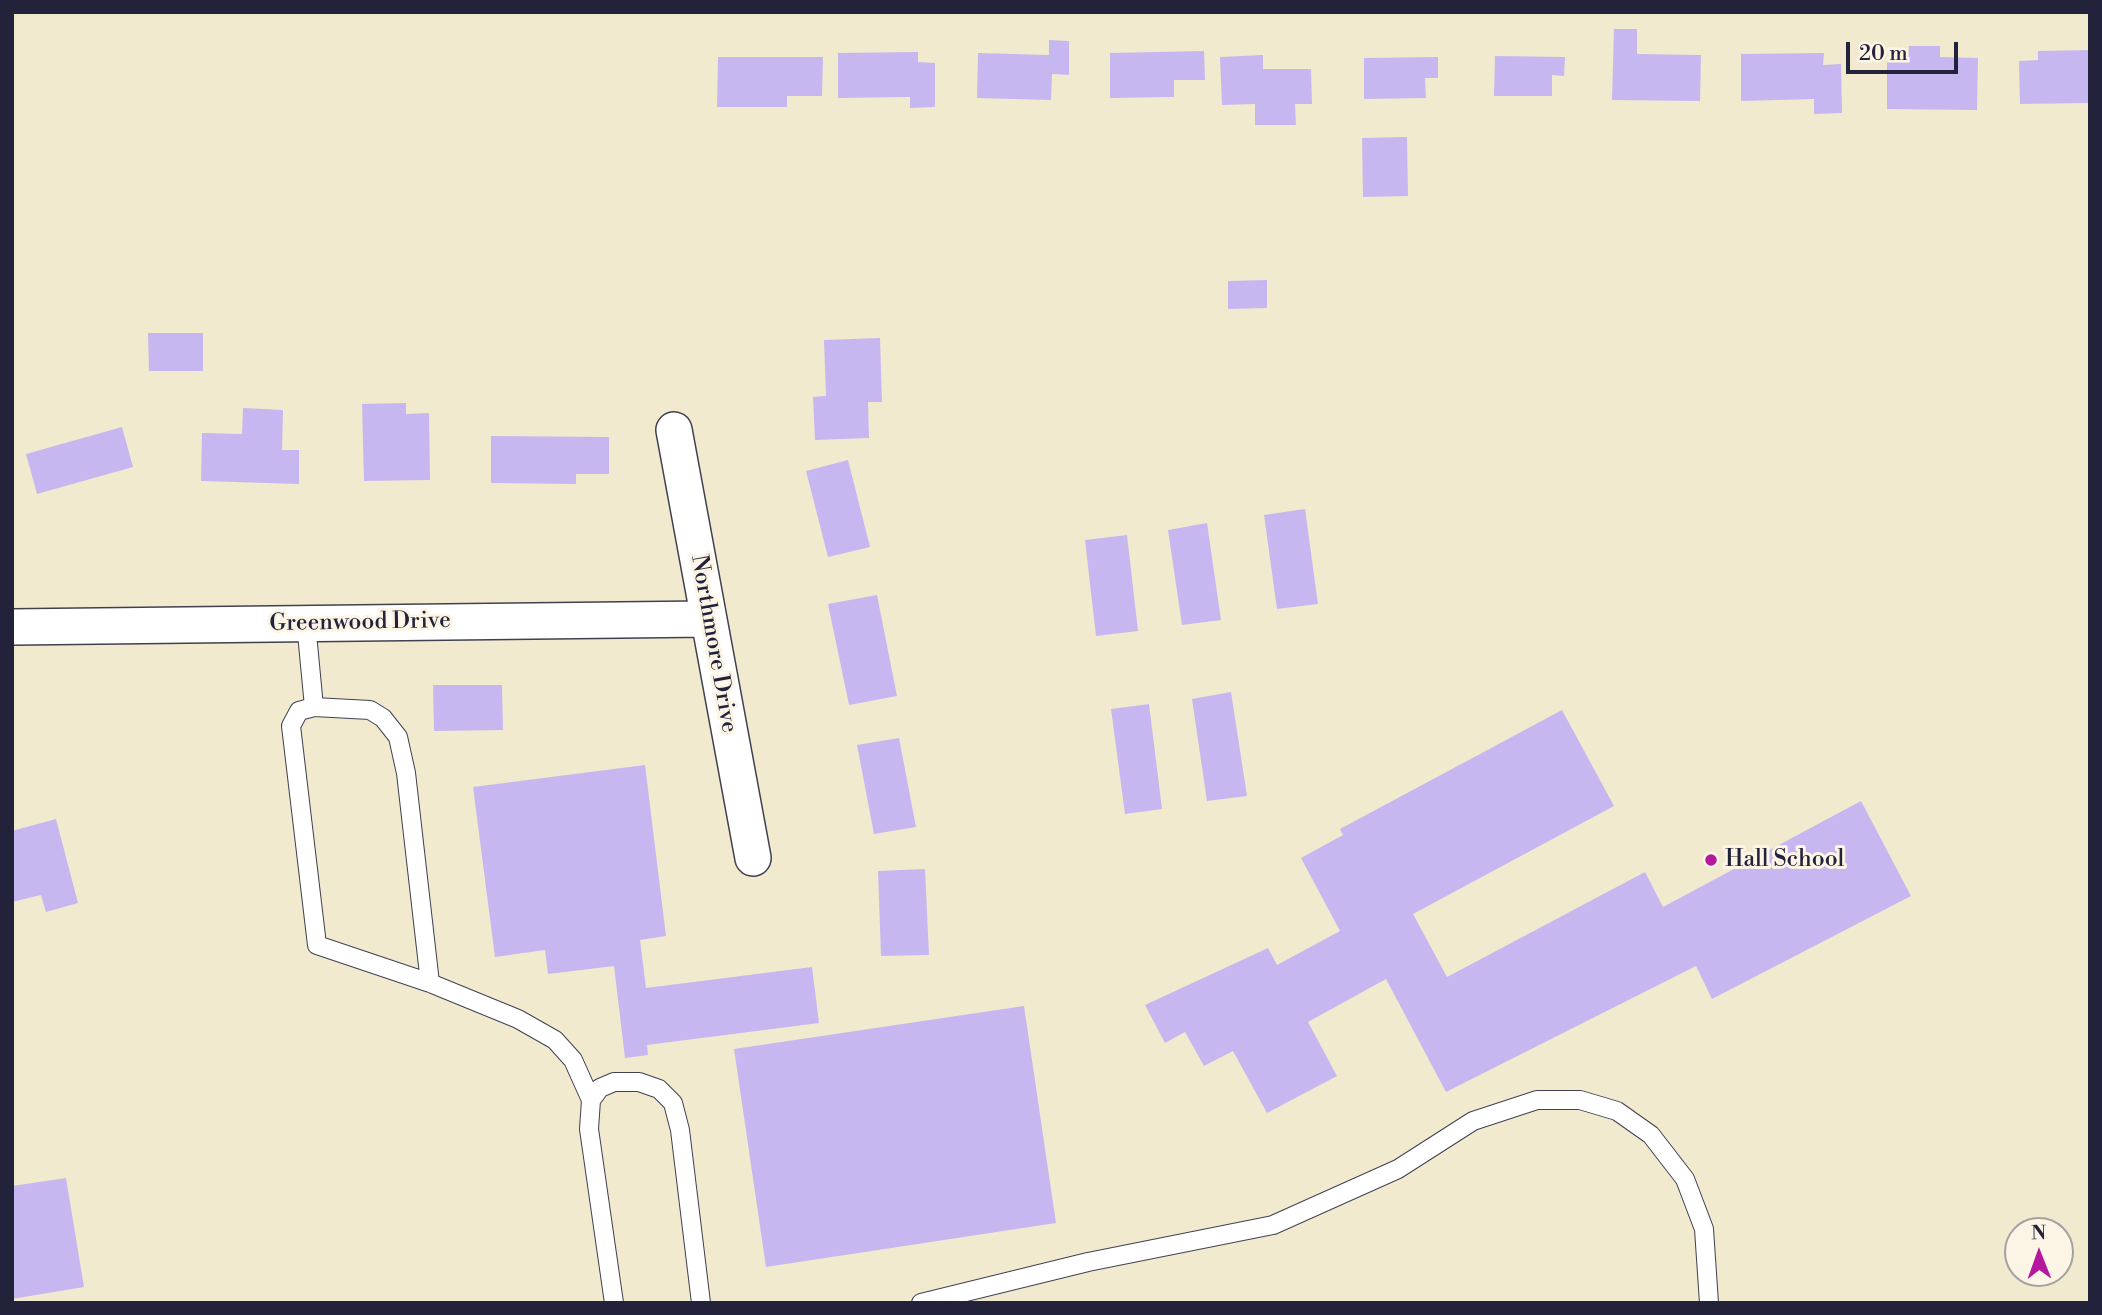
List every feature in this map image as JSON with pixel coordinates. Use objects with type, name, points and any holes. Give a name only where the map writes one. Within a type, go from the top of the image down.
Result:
[{"type":"street","name":"Northmore Drive","points":[[674,430],[753,858]]},
{"type":"street","name":"Greenwood Drive","points":[[12,627],[707,619]]},
{"type":"lane","points":[[306,623],[314,707]]},
{"type":"lane","points":[[430,983],[406,773],[398,737],[383,718],[370,710],[314,707],[299,711],[290,726],[317,945],[430,983],[518,1019],[555,1040],[573,1060],[591,1100],[589,1129],[614,1303]]},
{"type":"lane","points":[[591,1100],[600,1088],[614,1082],[639,1082],[659,1088],[673,1102],[680,1130],[701,1303]]},
{"type":"lane","points":[[921,1303],[1088,1262],[1273,1224],[1398,1169],[1474,1121],[1537,1100],[1580,1100],[1617,1111],[1651,1135],[1685,1179],[1704,1229],[1709,1303]]},
{"type":"building","points":[[1614,29],[1637,29],[1637,54],[1701,55],[1700,101],[1612,100]]},
{"type":"building","points":[[1049,40],[1069,41],[1069,75],[1052,74],[1051,100],[977,98],[978,53],[1049,55]]},
{"type":"building","points":[[1909,46],[1940,46],[1940,57],[1978,58],[1977,110],[1887,109],[1887,61],[1908,61]]},
{"type":"building","points":[[2090,50],[2090,103],[2020,104],[2019,61],[2038,60],[2038,51]]},
{"type":"building","points":[[1204,51],[1205,80],[1174,80],[1174,97],[1110,98],[1110,53]]},
{"type":"building","points":[[918,52],[918,62],[935,63],[935,107],[910,108],[910,97],[838,98],[838,53]]},
{"type":"building","points":[[1824,53],[1823,65],[1841,64],[1842,113],[1814,114],[1814,99],[1741,101],[1741,54]]},
{"type":"building","points":[[1263,55],[1263,69],[1311,69],[1312,104],[1295,104],[1296,125],[1255,125],[1255,104],[1222,105],[1220,57]]},
{"type":"building","points":[[1495,56],[1565,57],[1564,76],[1552,75],[1552,96],[1494,96]]},
{"type":"building","points":[[718,57],[823,57],[822,96],[787,96],[787,107],[717,107]]},
{"type":"building","points":[[1438,57],[1438,78],[1425,78],[1426,98],[1364,99],[1364,58]]},
{"type":"building","points":[[1407,137],[1408,196],[1363,197],[1362,138]]},
{"type":"building","points":[[1267,280],[1267,308],[1228,309],[1228,281]]},
{"type":"building","points":[[148,333],[203,333],[203,371],[149,371]]},
{"type":"building","points":[[880,338],[882,402],[868,402],[869,438],[815,440],[813,397],[826,396],[824,340]]},
{"type":"building","points":[[406,403],[406,414],[429,413],[430,480],[364,481],[362,404]]},
{"type":"building","points":[[243,408],[283,410],[282,450],[299,450],[299,484],[201,481],[202,433],[242,434]]},
{"type":"building","points":[[122,427],[133,467],[37,494],[26,454]]},
{"type":"building","points":[[491,436],[609,437],[609,474],[576,474],[576,484],[491,483]]},
{"type":"building","points":[[848,460],[870,547],[828,557],[806,471]]},
{"type":"building","points":[[1305,509],[1318,604],[1277,609],[1264,515]]},
{"type":"building","points":[[1207,523],[1221,620],[1182,625],[1168,530]]},
{"type":"building","points":[[1127,535],[1138,631],[1096,636],[1085,540]]},
{"type":"building","points":[[877,595],[897,696],[849,705],[828,604]]},
{"type":"building","points":[[433,685],[502,685],[503,730],[434,731]]},
{"type":"building","points":[[1231,692],[1247,796],[1207,801],[1192,699]]},
{"type":"building","points":[[1149,704],[1162,809],[1125,814],[1111,709]]},
{"type":"building","points":[[1562,710],[1614,806],[1413,914],[1447,977],[1645,872],[1663,907],[1861,801],[1911,896],[1712,999],[1696,966],[1446,1092],[1386,979],[1308,1022],[1337,1076],[1267,1113],[1233,1051],[1204,1066],[1185,1032],[1165,1043],[1145,1005],[1268,948],[1277,965],[1340,931],[1301,858],[1343,835],[1340,829]]},
{"type":"building","points":[[899,738],[916,827],[874,834],[857,745]]},
{"type":"building","points":[[645,765],[666,936],[640,940],[646,988],[812,967],[819,1023],[647,1045],[648,1055],[625,1058],[614,966],[548,974],[545,950],[495,957],[473,787]]},
{"type":"building","points":[[56,819],[78,903],[46,912],[41,895],[12,902],[12,831]]},
{"type":"building","points":[[925,869],[929,955],[881,956],[878,871]]},
{"type":"building","points":[[1024,1006],[1056,1223],[766,1267],[734,1049]]},
{"type":"building","points":[[66,1178],[84,1287],[12,1299],[12,1186]]},
{"type":"place","name":"Hall School","points":[[1711,860]]}]
